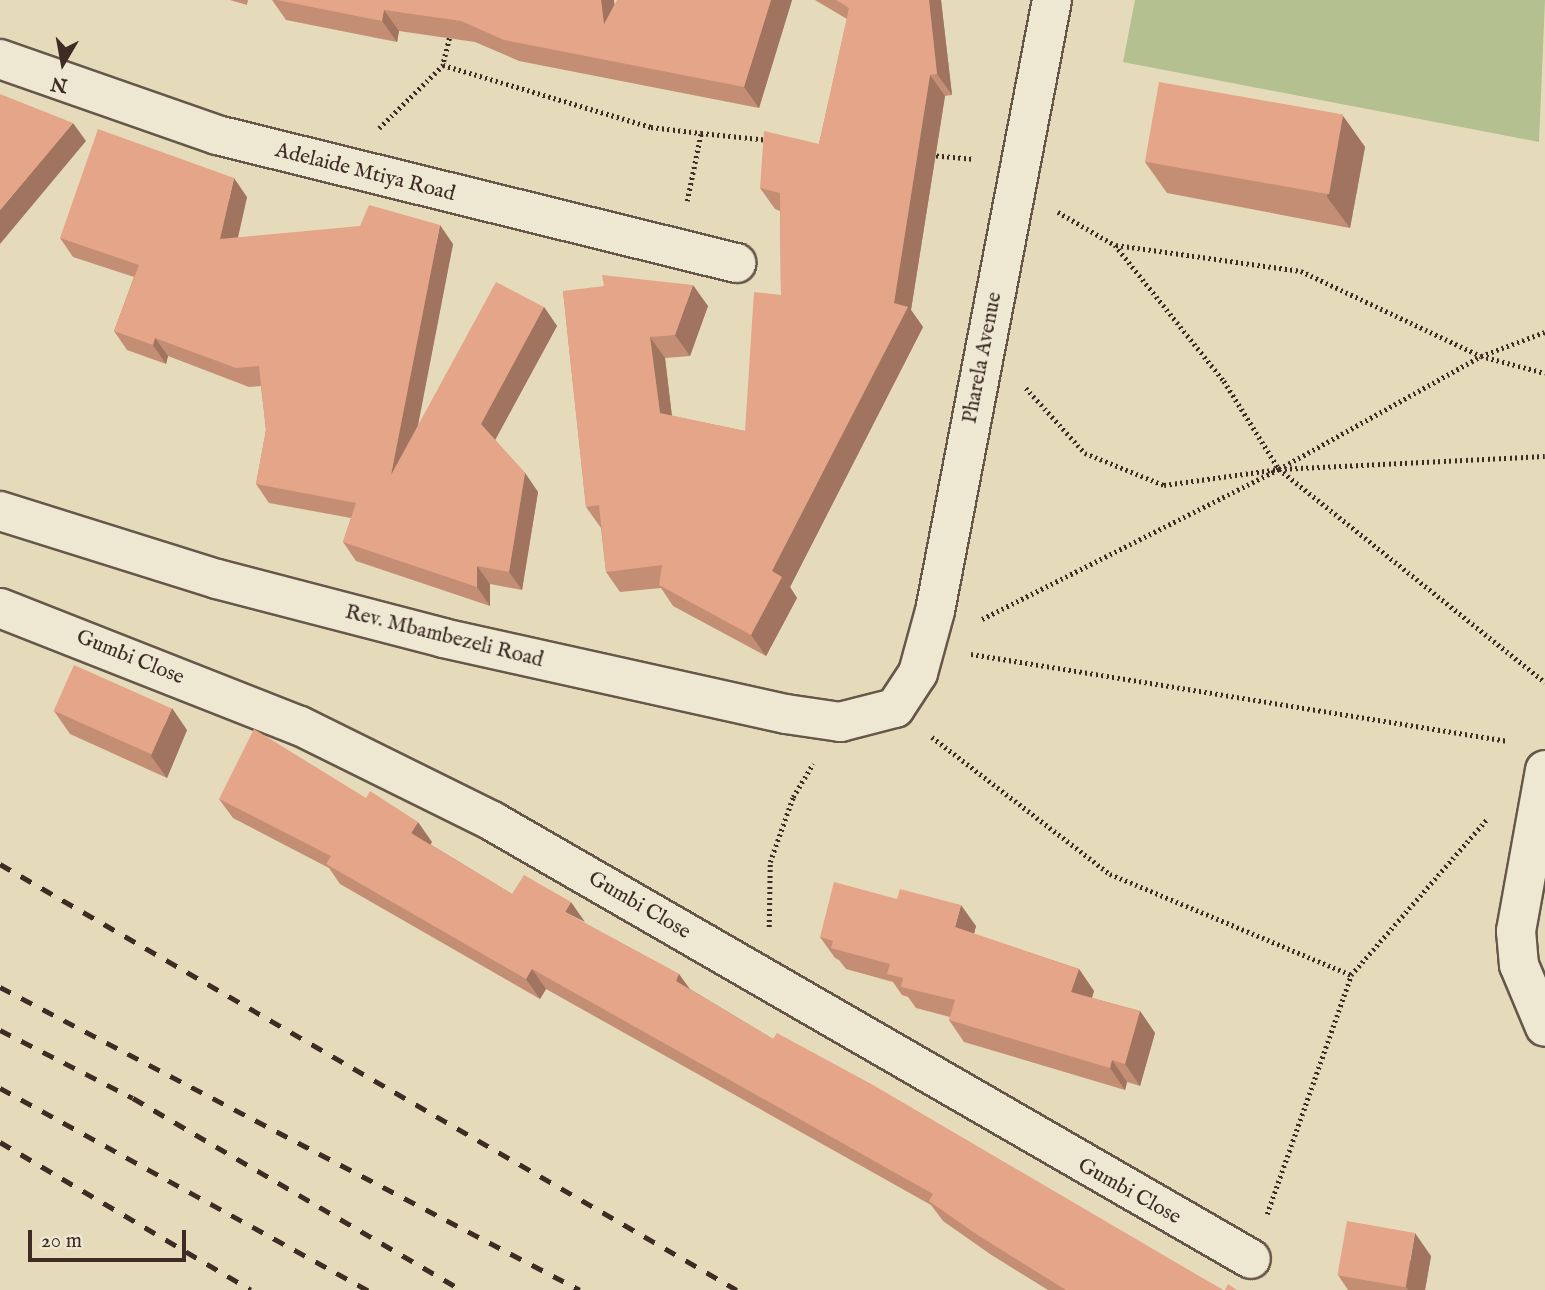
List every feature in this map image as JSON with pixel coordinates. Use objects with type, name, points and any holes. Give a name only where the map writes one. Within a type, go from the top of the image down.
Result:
[{"type":"street","name":"Pharela Avenue","points":[[895,708],[927,647],[1052,0]]},
{"type":"street","name":"Adelaide Mtiya Road","points":[[0,59],[217,135],[341,168],[736,263]]},
{"type":"street","name":"Rev. Mbambezeli Road","points":[[0,512],[217,579],[443,638],[840,722],[895,708]]},
{"type":"street","name":"Gumbi Close","points":[[0,608],[300,726],[492,821],[794,994],[1005,1123],[1251,1259]]},
{"type":"street","points":[[1545,770],[1516,931],[1519,965],[1545,1027]]},
{"type":"path","points":[[341,168],[443,65],[453,27]]},
{"type":"path","points":[[443,65],[651,127],[784,141]]},
{"type":"path","points":[[676,250],[701,133]]},
{"type":"path","points":[[923,154],[1017,181],[1115,245],[1224,381],[1279,469],[1545,682]]},
{"type":"path","points":[[1115,245],[1301,271],[1481,356],[1545,373]]},
{"type":"path","points":[[927,647],[1279,469],[1481,356],[1545,332]]},
{"type":"path","points":[[986,345],[1085,453],[1164,485],[1279,469],[1545,456]]},
{"type":"path","points":[[927,647],[1518,742]]},
{"type":"path","points":[[895,708],[1110,874],[1351,975]]},
{"type":"path","points":[[794,994],[768,926],[770,863],[793,797],[840,722]]},
{"type":"path","points":[[1251,1259],[1351,975],[1492,813]]},
{"type":"green space","points":[[1135,0],[1545,0],[1539,142],[1123,62]]},
{"type":"building","points":[[277,0],[601,0],[604,24],[617,0],[771,0],[744,87],[504,40],[461,21],[384,10],[382,21]]},
{"type":"building","points":[[836,0],[929,0],[937,74],[930,75],[894,303],[908,307],[772,571],[782,577],[751,635],[659,585],[662,565],[606,572],[599,505],[586,507],[563,291],[604,286],[602,275],[693,285],[675,335],[650,337],[660,413],[745,431],[754,292],[781,295],[780,193],[760,188],[764,131],[819,144],[849,8]]},
{"type":"building","points":[[1159,82],[1343,114],[1329,194],[1145,162]]},
{"type":"building","points":[[0,94],[73,123],[0,210]]},
{"type":"building","points":[[98,129],[234,178],[220,239],[360,226],[369,205],[440,225],[391,475],[496,282],[544,307],[481,424],[525,473],[509,572],[477,566],[477,587],[343,542],[356,503],[256,484],[266,430],[259,366],[236,368],[155,338],[153,345],[114,331],[139,265],[60,238]]},
{"type":"building","points":[[74,665],[172,709],[151,754],[54,711]]},
{"type":"building","points":[[254,729],[366,798],[370,791],[418,822],[411,833],[512,894],[524,875],[571,902],[565,912],[679,974],[676,981],[773,1039],[777,1033],[873,1085],[1223,1290],[1066,1290],[929,1201],[933,1194],[532,969],[526,979],[326,864],[331,856],[219,799]]},
{"type":"building","points":[[834,882],[897,899],[900,889],[961,905],[955,927],[1079,969],[1071,992],[1140,1011],[1125,1064],[1112,1060],[1110,1068],[949,1020],[955,1000],[901,987],[903,978],[887,974],[890,964],[831,948],[833,941],[820,937]]},
{"type":"building","points":[[1347,1221],[1415,1233],[1405,1287],[1337,1275]]},
{"type":"building","points":[[1228,1284],[1237,1290],[1225,1290]]},
{"type":"railway","points":[[0,864],[737,1290]]},
{"type":"railway","points":[[0,987],[580,1290]]},
{"type":"railway","points":[[0,1030],[133,1098],[462,1290]]},
{"type":"railway","points":[[0,1088],[368,1290]]},
{"type":"railway","points":[[0,1142],[251,1290]]}]
